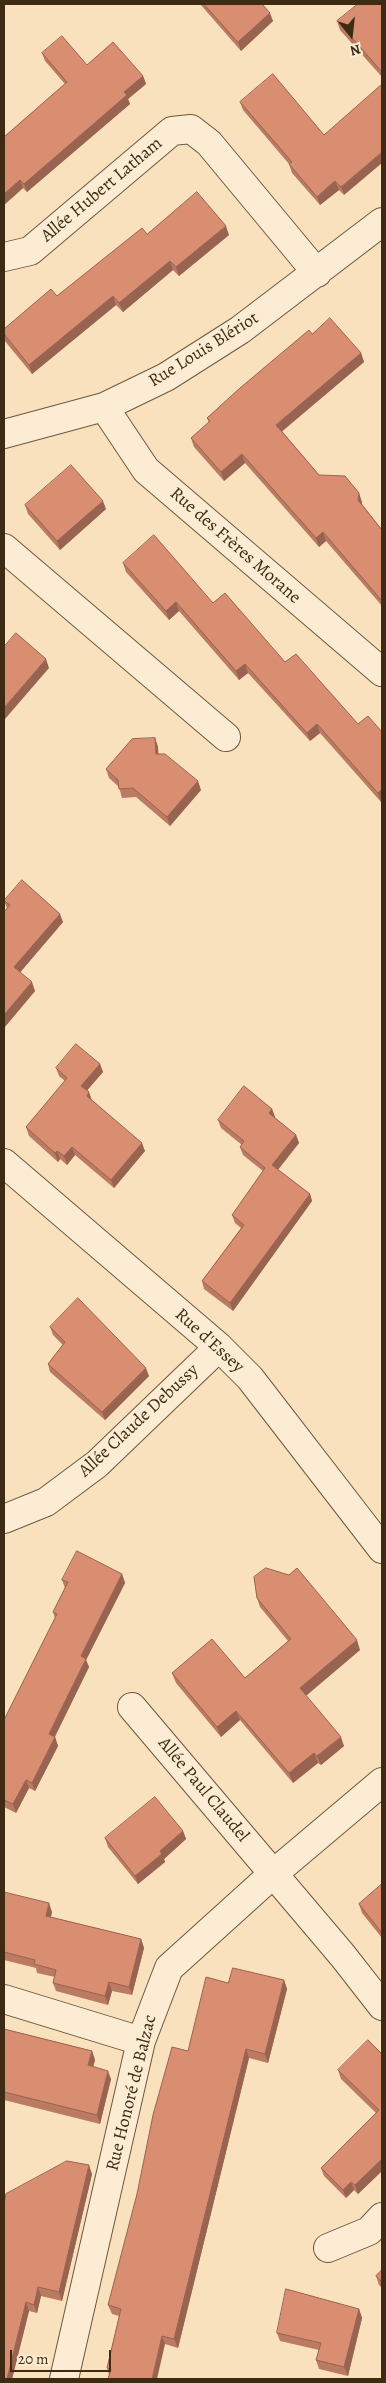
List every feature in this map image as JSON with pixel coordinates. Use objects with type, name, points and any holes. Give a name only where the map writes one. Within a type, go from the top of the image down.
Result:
[{"type":"street","name":"Allée Hubert Latham","points":[[4,257],[30,251],[172,131],[191,130],[209,143],[317,273]]},
{"type":"street","name":"Rue Louis Blériot","points":[[4,434],[104,407],[166,377],[240,330],[382,222]]},
{"type":"street","name":"Rue des Frères Morane","points":[[104,407],[146,470],[382,672]]},
{"type":"street","points":[[4,548],[226,738]]},
{"type":"street","name":"Rue d'Essey","points":[[4,1163],[219,1347],[250,1378],[382,1549]]},
{"type":"street","name":"Allée Claude Debussy","points":[[4,1519],[46,1502],[97,1464],[219,1347]]},
{"type":"street","name":"Allée Paul Claudel","points":[[132,1707],[343,1956],[382,2006]]},
{"type":"street","name":"Rue Honoré de Balzac","points":[[64,2379],[141,2041],[169,1968],[274,1874],[382,1782]]},
{"type":"street","points":[[4,1999],[141,2041]]},
{"type":"street","points":[[328,2248],[369,2231],[382,2217]]},
{"type":"building","points":[[204,4],[262,4],[270,13],[238,42]]},
{"type":"building","points":[[358,4],[382,4],[382,72],[337,21]]},
{"type":"building","points":[[62,36],[87,65],[113,42],[143,76],[124,92],[127,95],[24,184],[20,180],[4,194],[4,137],[67,82],[42,53]]},
{"type":"building","points":[[273,74],[324,135],[382,84],[382,152],[341,187],[335,181],[317,197],[289,164],[292,162],[240,102]]},
{"type":"building","points":[[197,192],[226,226],[176,267],[170,261],[119,303],[113,296],[29,365],[4,334],[4,329],[51,289],[57,296],[142,228],[147,234]]},
{"type":"building","points":[[330,318],[361,353],[276,425],[319,475],[345,476],[359,493],[358,500],[382,530],[382,601],[323,532],[316,538],[242,454],[221,472],[191,438],[210,421],[207,418],[240,388],[309,330],[312,334]]},
{"type":"building","points":[[71,465],[103,501],[57,541],[25,505]]},
{"type":"building","points":[[154,535],[213,603],[225,593],[285,662],[296,654],[358,724],[368,716],[382,732],[382,789],[378,793],[317,724],[307,733],[245,664],[236,671],[176,602],[166,611],[123,563]]},
{"type":"building","points":[[16,633],[46,659],[4,708],[4,647]]},
{"type":"building","points":[[155,738],[156,754],[165,754],[198,781],[167,817],[133,788],[119,789],[118,780],[106,769],[132,739]]},
{"type":"building","points":[[22,880],[60,914],[14,967],[32,982],[4,1015],[4,912],[10,905],[4,901]]},
{"type":"building","points":[[76,1044],[100,1064],[81,1086],[89,1092],[87,1096],[142,1143],[111,1180],[72,1147],[64,1156],[57,1151],[55,1153],[26,1127],[67,1078],[56,1068]]},
{"type":"building","points":[[244,1086],[272,1109],[269,1113],[296,1135],[272,1165],[310,1194],[230,1303],[202,1281],[244,1225],[232,1215],[265,1168],[240,1147],[244,1141],[218,1120]]},
{"type":"building","points":[[78,1298],[146,1368],[102,1412],[48,1364],[65,1342],[50,1327]]},
{"type":"building","points":[[77,1551],[122,1574],[81,1656],[86,1659],[49,1734],[55,1737],[32,1783],[26,1780],[13,1804],[4,1800],[4,1720],[57,1614],[53,1612],[68,1582],[62,1580]]},
{"type":"building","points":[[266,1568],[289,1575],[297,1568],[357,1640],[300,1688],[341,1737],[317,1756],[314,1753],[289,1773],[236,1711],[217,1727],[172,1673],[212,1639],[245,1678],[291,1639],[257,1598],[254,1577]]},
{"type":"building","points":[[155,1797],[183,1831],[160,1851],[162,1854],[135,1876],[105,1838]]},
{"type":"building","points":[[382,1884],[382,1933],[359,1904]]},
{"type":"building","points":[[4,1892],[49,1903],[46,1916],[141,1939],[129,1987],[109,1982],[105,1996],[53,1983],[56,1970],[34,1964],[35,1960],[4,1952]]},
{"type":"building","points":[[233,1968],[284,1980],[265,2054],[246,2049],[174,2339],[162,2336],[152,2379],[108,2379],[111,2369],[107,2368],[121,2309],[108,2305],[137,2194],[153,2115],[172,2047],[188,2051],[206,1977],[228,1983]]},
{"type":"building","points":[[4,2029],[92,2051],[88,2065],[108,2071],[97,2115],[4,2092]]},
{"type":"building","points":[[368,2040],[382,2054],[382,2159],[355,2185],[351,2182],[343,2190],[321,2168],[379,2110],[338,2070]]},
{"type":"building","points":[[67,2161],[89,2165],[59,2292],[38,2287],[34,2305],[26,2302],[7,2379],[4,2379],[4,2203],[6,2194]]},
{"type":"building","points":[[382,2270],[382,2282],[376,2276]]},
{"type":"building","points":[[286,2289],[359,2309],[344,2367],[316,2360],[321,2343],[277,2333]]}]
